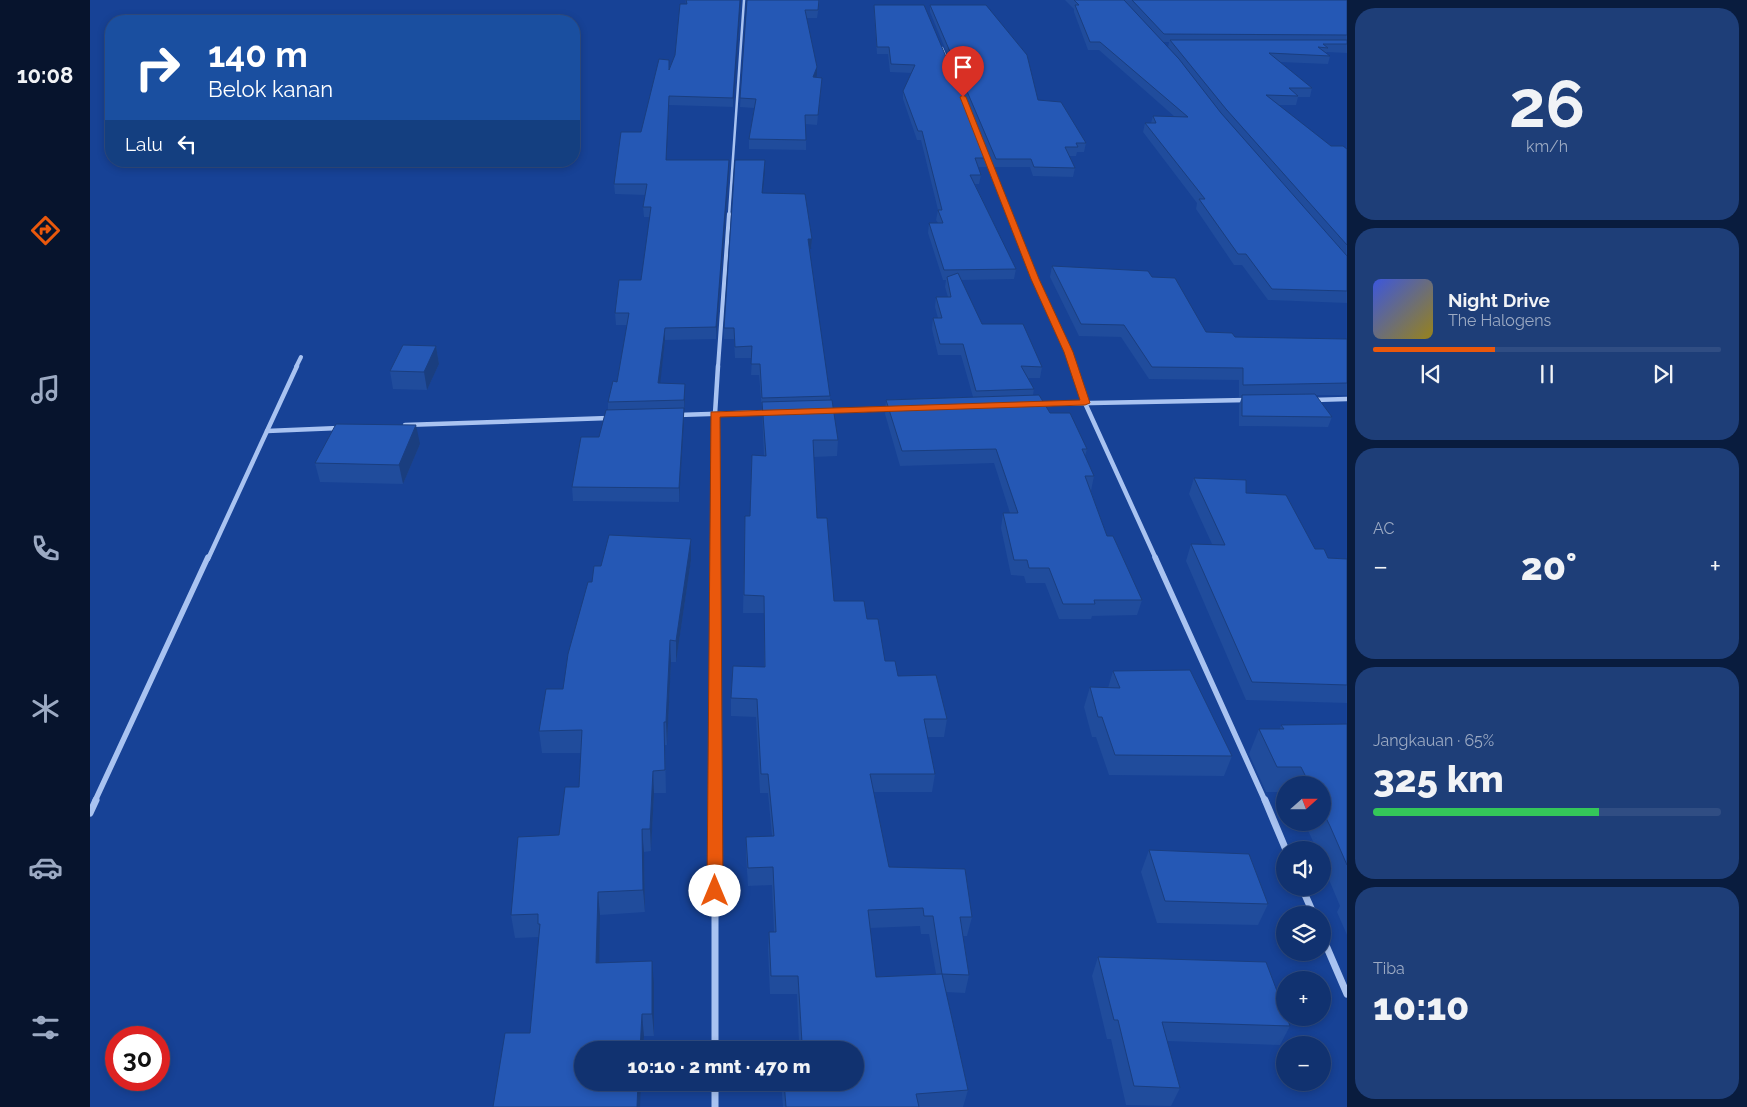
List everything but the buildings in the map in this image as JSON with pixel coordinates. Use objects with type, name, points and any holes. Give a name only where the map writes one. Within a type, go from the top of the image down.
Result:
[{"type":"street","points":[[715,1041],[715,414],[744,0]]},
{"type":"street","points":[[941,46],[971,116]]},
{"type":"street","points":[[985,151],[1035,279],[1069,352],[1085,403],[1252,770],[1282,841]]},
{"type":"street","points":[[90,812],[301,357]]},
{"type":"street","points":[[1308,400],[1347,399]]},
{"type":"street","points":[[1036,404],[1250,400]]},
{"type":"street","points":[[822,411],[900,408]]},
{"type":"street","points":[[676,416],[773,412]]},
{"type":"street","points":[[403,425],[617,418]]},
{"type":"street","points":[[267,431],[345,428]]},
{"type":"street","points":[[1331,957],[1347,994]]},
{"type":"street","points":[[715,1091],[715,1107]]},
{"type":"route","points":[[715,891],[715,414],[1085,403],[1069,352],[1035,279],[963,97]]}]
